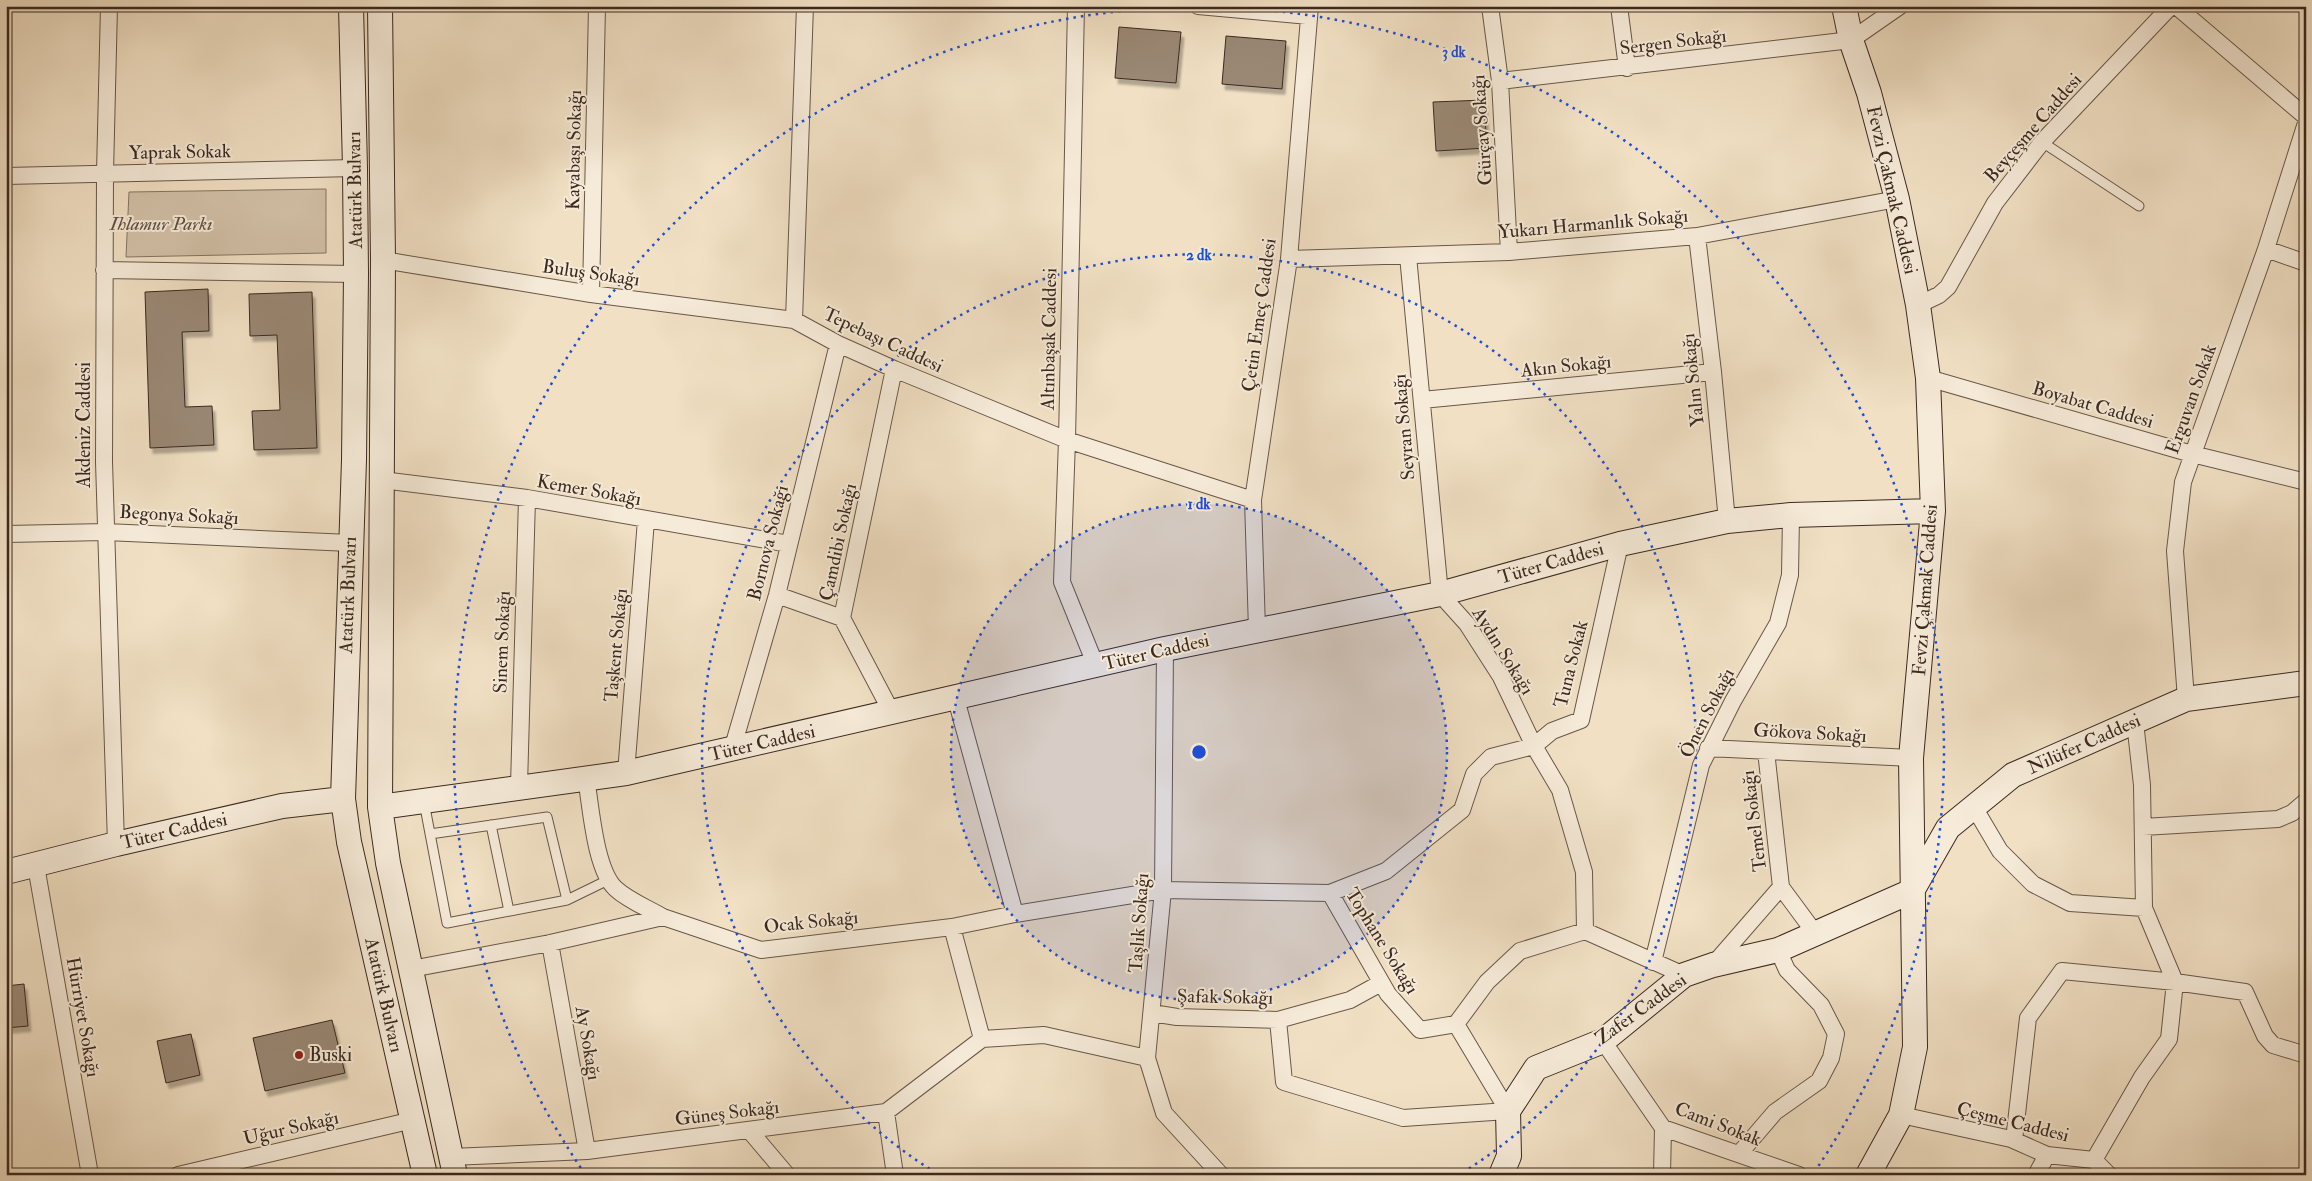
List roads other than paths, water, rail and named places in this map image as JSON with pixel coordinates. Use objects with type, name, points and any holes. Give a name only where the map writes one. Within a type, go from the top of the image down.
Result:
[{"type":"street","name":"Akdeniz Caddesi","points":[[109,6],[104,270],[106,532],[116,844]]},
{"type":"street","name":"Atatürk Bulvarı","points":[[351,6],[356,274],[354,460],[343,799],[349,842],[425,1175]]},
{"type":"street","points":[[380,6],[383,260],[380,807],[388,863],[453,1166]]},
{"type":"street","name":"Kayabaşı Sokağı","points":[[591,294],[597,6]]},
{"type":"street","name":"Tepebaşı Caddesi","points":[[805,6],[794,320],[838,344],[894,369],[1067,440],[1253,500]]},
{"type":"street","name":"Altınbaşak Caddesi","points":[[1076,6],[1067,440],[1062,582],[1096,666]]},
{"type":"street","points":[[1198,6],[1310,11]]},
{"type":"street","name":"Gürçay Sokağı","points":[[1490,6],[1500,81],[1510,252]]},
{"type":"street","points":[[1619,6],[1627,68]]},
{"type":"street","name":"Fevzi Çakmak Caddesi","points":[[1844,6],[1851,40],[1869,93],[1897,199],[1918,305],[1928,378],[1933,511],[1911,758],[1915,1047],[1901,1116],[1868,1175]]},
{"type":"street","points":[[1851,40],[1900,6]]},
{"type":"street","name":"Beyçeşme Caddesi","points":[[1918,305],[1939,295],[1948,287],[1995,203],[2042,142],[2171,6]]},
{"type":"street","points":[[2176,6],[2306,117]]},
{"type":"street","name":"Çetin Emeç Caddesi","points":[[1257,630],[1253,500],[1289,259],[1310,11]]},
{"type":"street","name":"Sergen Sokağı","points":[[1500,81],[1627,68],[1851,40]]},
{"type":"street","name":"Erguvan Sokak","points":[[2186,699],[2175,551],[2183,482],[2266,249],[2306,123]]},
{"type":"street","name":"Yaprak Sokak","points":[[6,176],[355,168]]},
{"type":"street","name":"Yukarı Harmanlık Sokağı","points":[[1289,259],[1510,252],[1697,236],[1897,199]]},
{"type":"street","name":"Yalın Sokağı","points":[[1697,236],[1713,372],[1727,521]]},
{"type":"street","points":[[2266,249],[2306,263]]},
{"type":"street","name":"Seyran Sokağı","points":[[1408,256],[1440,594]]},
{"type":"street","name":"Buluş Sokağı","points":[[383,260],[591,294],[794,320]]},
{"type":"street","points":[[104,270],[356,274]]},
{"type":"street","name":"Bornova Sokağı","points":[[732,750],[777,594],[838,344]]},
{"type":"street","name":"Çamdibi Sokağı","points":[[892,713],[842,618],[894,369]]},
{"type":"street","name":"Akın Sokağı","points":[[1422,400],[1713,372]]},
{"type":"street","name":"Boyabat Caddesi","points":[[1928,378],[2192,454],[2306,482]]},
{"type":"street","name":"Kemer Sokağı","points":[[382,480],[527,498],[789,544]]},
{"type":"street","name":"Sinem Sokağı","points":[[519,786],[527,498]]},
{"type":"street","name":"Tüter Caddesi","points":[[380,807],[519,786],[626,773],[1165,650],[1440,594],[1620,544],[1727,521],[1791,515],[1933,511]]},
{"type":"street","name":"Önen Sokağı","points":[[1653,962],[1701,765],[1708,748],[1778,623],[1790,575],[1791,515]]},
{"type":"street","name":"Taşkent Sokağı","points":[[626,773],[646,520]]},
{"type":"street","name":"Begonya Sokağı","points":[[6,534],[106,532],[350,543]]},
{"type":"street","name":"Tuna Sokak","points":[[1330,893],[1386,871],[1462,810],[1474,774],[1491,757],[1534,746],[1552,731],[1580,720],[1620,544]]},
{"type":"street","points":[[777,594],[842,618]]},
{"type":"street","name":"Aydın Sokağı","points":[[1440,594],[1467,624],[1500,677],[1534,746],[1560,790],[1584,872],[1585,931]]},
{"type":"street","name":"Taşlık Sokağı","points":[[1165,650],[1163,890],[1147,1058],[1164,1113],[1221,1175]]},
{"type":"street","name":"Nilüfer Caddesi","points":[[1912,890],[1948,828],[2013,776],[2186,699],[2305,685]]},
{"type":"street","points":[[956,699],[1015,914]]},
{"type":"street","points":[[2109,1175],[2094,1160],[2142,1077],[2169,1039],[2175,982],[2144,908],[2142,785],[2135,722]]},
{"type":"street","name":"Gökova Sokağı","points":[[1708,748],[1911,758]]},
{"type":"street","name":"Temel Sokağı","points":[[1766,750],[1781,887],[1815,933]]},
{"type":"street","points":[[586,778],[601,863],[608,880]]},
{"type":"street","name":"Tüter Caddesi","points":[[6,872],[36,866],[116,844],[282,806],[343,799]]},
{"type":"street","points":[[2143,827],[2278,819],[2292,813],[2306,801]]},
{"type":"street","points":[[1974,807],[2000,851],[2033,884],[2070,903],[2144,908]]},
{"type":"street","name":"Hürriyet Sokağı","points":[[36,866],[90,1175]]},
{"type":"street","name":"Ocak Sokağı","points":[[608,880],[622,894],[663,917],[761,950],[952,927],[1015,914],[1163,890]]},
{"type":"street","name":"Temel Sokağı","points":[[1713,965],[1781,887]]},
{"type":"street","name":"Tophane Sokağı","points":[[1163,890],[1330,893],[1388,994],[1420,1030],[1456,1024]]},
{"type":"street","name":"Zafer Caddesi","points":[[1508,1110],[1536,1068],[1603,1041],[1684,976],[1713,965],[1778,950],[1912,890]]},
{"type":"street","points":[[411,969],[550,942],[663,917]]},
{"type":"street","points":[[952,927],[982,1038]]},
{"type":"street","points":[[1501,1175],[1509,1156],[1508,1110],[1456,1024],[1487,982],[1520,951],[1585,931],[1684,976]]},
{"type":"street","name":"Ay Sokağı","points":[[550,942],[586,1151]]},
{"type":"street","points":[[1739,1154],[1775,1112],[1819,1081],[1832,1058],[1836,1034],[1821,1005],[1788,970],[1778,950]]},
{"type":"street","points":[[2014,1140],[2028,1018],[2062,970],[2175,982],[2245,992],[2265,1036],[2273,1045],[2306,1055]]},
{"type":"street","name":"Şafak Sokağı","points":[[1152,1013],[1177,1018],[1278,1020],[1350,1000],[1381,983]]},
{"type":"street","points":[[1278,1020],[1284,1082],[1403,1118],[1508,1110]]},
{"type":"street","points":[[895,1175],[886,1112],[982,1038],[1044,1035],[1147,1058]]},
{"type":"street","name":"Cami Sokak","points":[[1603,1041],[1663,1128],[1799,1175]]},
{"type":"street","name":"Güneş Sokağı","points":[[453,1166],[586,1151],[886,1112]]},
{"type":"street","name":"Çeşme Caddesi","points":[[1901,1116],[2014,1140],[2047,1155],[2094,1160]]},
{"type":"street","name":"Uğur Sokağı","points":[[178,1175],[413,1120]]},
{"type":"street","points":[[1662,1175],[1663,1128]]},
{"type":"street","points":[[749,1130],[787,1175]]},
{"type":"street","points":[[2036,1175],[2047,1155]]},
{"type":"lane","points":[[2042,142],[2139,206]]},
{"type":"lane","points":[[424,800],[448,923],[567,900],[608,880]]},
{"type":"lane","points":[[430,834],[547,817],[567,900]]},
{"type":"lane","points":[[491,826],[509,911]]},
{"type":"place","name":"Buski","points":[[299,1055]]},
{"type":"park label","name":"Ihlamur Parkı","points":[[161,224]]}]
